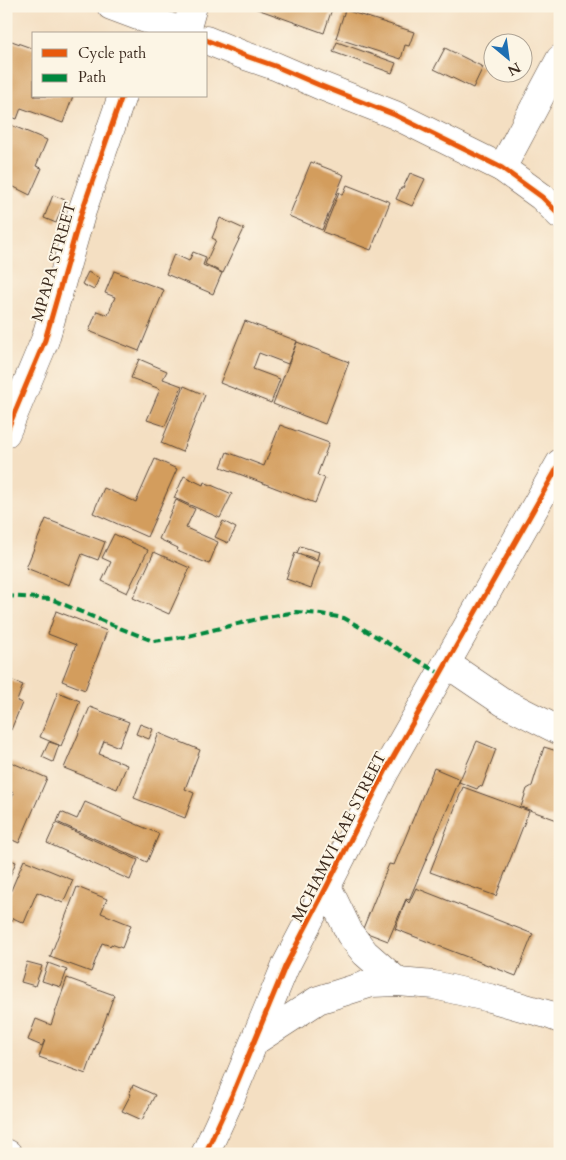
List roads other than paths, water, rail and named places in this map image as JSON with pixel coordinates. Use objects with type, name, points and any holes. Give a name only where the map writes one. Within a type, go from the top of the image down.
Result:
[{"type":"street","points":[[111,6],[141,26],[194,28]]},
{"type":"street","points":[[208,36],[243,55],[275,66],[395,115],[502,168],[542,197],[560,215]]},
{"type":"street","points":[[502,168],[560,59]]},
{"type":"street","name":"MPAPA STREET","points":[[6,433],[45,340],[82,210],[121,98]]},
{"type":"street","name":"MCHAMVI KAE STREET","points":[[205,1154],[232,1095],[285,967],[326,886],[386,770],[560,463]]},
{"type":"street","points":[[447,664],[503,702],[560,731]]},
{"type":"street","points":[[326,886],[350,934],[365,953],[398,982]]},
{"type":"street","points":[[255,1041],[318,1000],[372,983],[398,982],[434,985],[490,998],[560,1019]]}]
